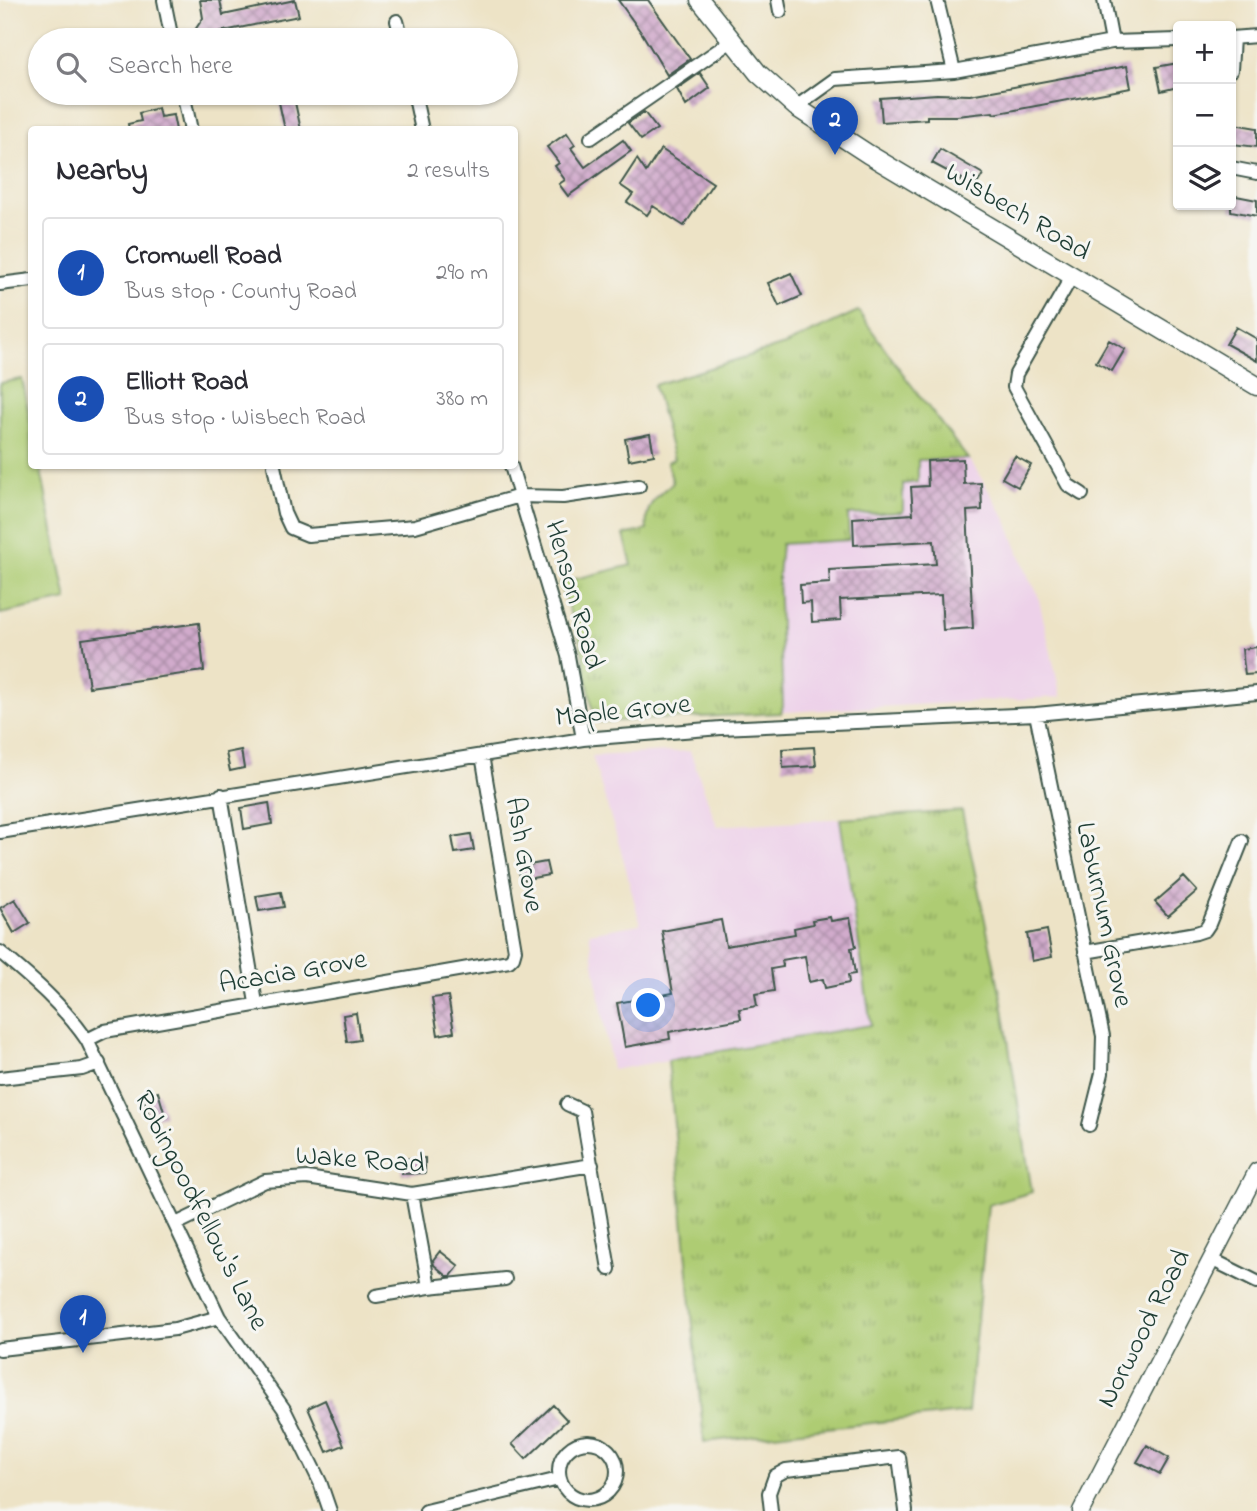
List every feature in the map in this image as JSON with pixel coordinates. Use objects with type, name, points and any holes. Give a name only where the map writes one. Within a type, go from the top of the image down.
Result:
[{"type":"main road","name":"Wisbech Road","points":[[700,0],[758,73],[796,107],[868,154],[1257,386]]},
{"type":"street","points":[[164,0],[170,28]]},
{"type":"street","points":[[937,0],[954,71]]},
{"type":"street","points":[[1104,0],[1112,42]]},
{"type":"street","points":[[397,21],[399,28]]},
{"type":"street","points":[[1236,38],[1257,36]]},
{"type":"street","points":[[591,138],[733,40]]},
{"type":"street","points":[[796,107],[835,79],[954,71],[1112,42],[1173,40]]},
{"type":"street","points":[[186,105],[190,126]]},
{"type":"street","points":[[417,105],[421,126]]},
{"type":"street","points":[[1236,169],[1257,173]]},
{"type":"street","points":[[1072,276],[1016,374],[1014,387],[1068,485],[1082,494]]},
{"type":"street","points":[[0,284],[28,280]]},
{"type":"street","points":[[275,469],[287,521],[291,528],[308,535],[415,526],[520,496],[563,497],[639,486]]},
{"type":"street","name":"Henson Road","points":[[512,469],[568,656],[583,738]]},
{"type":"street","name":"Maple Grove","points":[[0,832],[583,738],[721,728],[1035,714],[1257,693]]},
{"type":"street","name":"Laburnum Grove","points":[[1035,714],[1103,1036],[1102,1073],[1089,1125]]},
{"type":"street","name":"Ash Grove","points":[[482,755],[514,950],[509,961]]},
{"type":"street","points":[[221,795],[256,1003]]},
{"type":"street","points":[[1085,952],[1205,930],[1242,841]]},
{"type":"street","name":"Robingoodfellow's Lane","points":[[0,952],[48,993],[72,1018],[87,1040],[219,1317],[284,1409],[320,1482],[330,1511]]},
{"type":"street","name":"Acacia Grove","points":[[87,1040],[105,1031],[509,961]]},
{"type":"street","points":[[0,1078],[82,1069],[99,1063]]},
{"type":"street","points":[[567,1104],[582,1111],[609,1269]]},
{"type":"street","name":"Wake Road","points":[[176,1224],[265,1181],[307,1178],[412,1194],[592,1165]]},
{"type":"street","name":"Norwood Road","points":[[1081,1511],[1257,1171]]},
{"type":"street","points":[[412,1194],[429,1287]]},
{"type":"street","points":[[1211,1259],[1257,1282]]},
{"type":"street","points":[[376,1296],[505,1279]]},
{"type":"street","points":[[0,1349],[175,1329],[219,1317]]},
{"type":"street","points":[[577,1443],[598,1443],[612,1454],[617,1464],[617,1474],[611,1489],[600,1498],[581,1500],[571,1496],[559,1479],[558,1469],[564,1453],[577,1443]]},
{"type":"street","points":[[771,1511],[769,1493],[775,1476],[786,1470],[899,1457],[906,1511]]},
{"type":"street","points":[[426,1511],[559,1479]]},
{"type":"shaded area","points":[[858,311],[975,468],[1007,521],[1030,581],[1037,591],[1061,697],[598,722],[594,716],[579,636],[559,583],[632,565],[624,535],[647,530],[646,513],[649,505],[656,495],[673,483],[667,462],[674,459],[654,385],[785,345]]},
{"type":"shaded area","points":[[690,751],[717,826],[962,811],[1002,1002],[1022,1129],[673,1109],[668,1060],[612,1070],[589,933],[640,924],[592,756]]},
{"type":"green space","points":[[858,311],[968,459],[918,460],[918,482],[903,484],[903,512],[848,515],[849,540],[781,544],[778,576],[783,705],[781,713],[598,722],[594,716],[579,636],[559,583],[632,565],[624,535],[647,530],[649,508],[673,483],[667,462],[674,459],[654,385],[785,345]]},
{"type":"green space","points":[[22,379],[28,410],[28,469],[41,469],[67,600],[0,614],[0,383]]},
{"type":"green space","points":[[962,811],[1002,1002],[1032,1192],[988,1205],[968,1412],[704,1442],[668,1060],[871,1025],[840,819]]},
{"type":"building","points":[[200,0],[220,0],[223,15],[295,0],[299,16],[239,28],[196,28],[203,18]]},
{"type":"building","points":[[618,0],[648,0],[690,59],[667,75]]},
{"type":"building","points":[[1173,64],[1173,88],[1161,91],[1156,67]]},
{"type":"building","points":[[1127,66],[1131,88],[994,114],[927,116],[927,119],[882,122],[880,98],[970,95]]},
{"type":"building","points":[[700,73],[710,88],[686,106],[677,89]]},
{"type":"building","points":[[280,105],[296,105],[300,126],[284,126]]},
{"type":"building","points":[[158,108],[160,117],[173,115],[175,126],[128,126],[141,121],[139,113]]},
{"type":"building","points":[[644,112],[657,129],[641,140],[628,123]]},
{"type":"building","points":[[1236,124],[1257,128],[1257,147],[1236,145]]},
{"type":"building","points":[[567,133],[575,145],[571,148],[585,167],[623,140],[631,151],[568,196],[559,184],[565,180],[555,166],[559,163],[547,147]]},
{"type":"building","points":[[661,149],[713,183],[684,226],[653,206],[647,215],[627,202],[633,194],[620,185],[637,159],[646,172]]},
{"type":"building","points":[[940,149],[983,174],[974,189],[961,182],[962,179],[932,163]]},
{"type":"building","points":[[1236,196],[1257,200],[1257,216],[1231,211],[1236,210]]},
{"type":"building","points":[[791,273],[802,296],[779,306],[768,283]]},
{"type":"building","points":[[1236,327],[1257,339],[1257,361],[1226,344]]},
{"type":"building","points":[[1109,340],[1125,349],[1112,371],[1096,362]]},
{"type":"building","points":[[650,434],[654,455],[629,460],[625,439]]},
{"type":"building","points":[[1015,456],[1031,465],[1018,487],[1002,478]]},
{"type":"building","points":[[963,459],[964,484],[981,483],[982,510],[967,511],[973,628],[943,630],[941,595],[840,600],[841,620],[812,622],[811,602],[801,603],[800,585],[830,583],[829,570],[936,564],[934,541],[854,545],[853,518],[913,514],[911,487],[928,486],[927,461]]},
{"type":"building","points":[[199,623],[204,671],[89,687],[82,639]]},
{"type":"building","points":[[1257,647],[1257,674],[1245,675],[1242,649]]},
{"type":"building","points":[[814,747],[816,766],[783,768],[782,749]]},
{"type":"building","points":[[241,750],[244,768],[230,771],[226,753]]},
{"type":"building","points":[[269,803],[272,824],[244,829],[241,808]]},
{"type":"building","points":[[471,834],[474,850],[455,853],[452,837]]},
{"type":"building","points":[[546,862],[549,875],[521,880],[518,867]]},
{"type":"building","points":[[1184,877],[1197,891],[1168,916],[1155,902]]},
{"type":"building","points":[[281,892],[284,907],[259,911],[256,896]]},
{"type":"building","points":[[15,899],[30,923],[14,933],[0,908]]},
{"type":"building","points":[[830,917],[831,921],[850,918],[856,947],[851,948],[855,974],[848,975],[849,983],[825,988],[823,979],[809,982],[805,956],[782,960],[783,967],[771,969],[774,991],[755,994],[757,1006],[739,1009],[741,1019],[669,1032],[670,1039],[625,1047],[617,1003],[673,993],[662,931],[721,920],[726,946],[795,934],[794,928],[813,924],[812,920]]},
{"type":"building","points":[[1047,930],[1052,957],[1032,961],[1027,934]]},
{"type":"building","points":[[448,996],[454,1032],[438,1035],[432,998]]},
{"type":"building","points":[[356,1013],[360,1040],[347,1042],[343,1015]]},
{"type":"building","points":[[158,1092],[165,1115],[150,1119],[143,1097]]},
{"type":"building","points":[[425,1158],[425,1173],[402,1174],[402,1159]]},
{"type":"building","points":[[440,1251],[459,1266],[451,1276],[447,1276],[434,1265],[433,1260]]},
{"type":"building","points":[[325,1400],[344,1445],[327,1452],[308,1408]]},
{"type":"building","points":[[553,1405],[567,1420],[526,1459],[512,1444]]},
{"type":"building","points":[[1147,1445],[1169,1458],[1160,1474],[1137,1462]]},
{"type":"place","name":"Elliott Road","points":[[835,155]]},
{"type":"place","name":"Cromwell Road","points":[[83,1353]]}]
